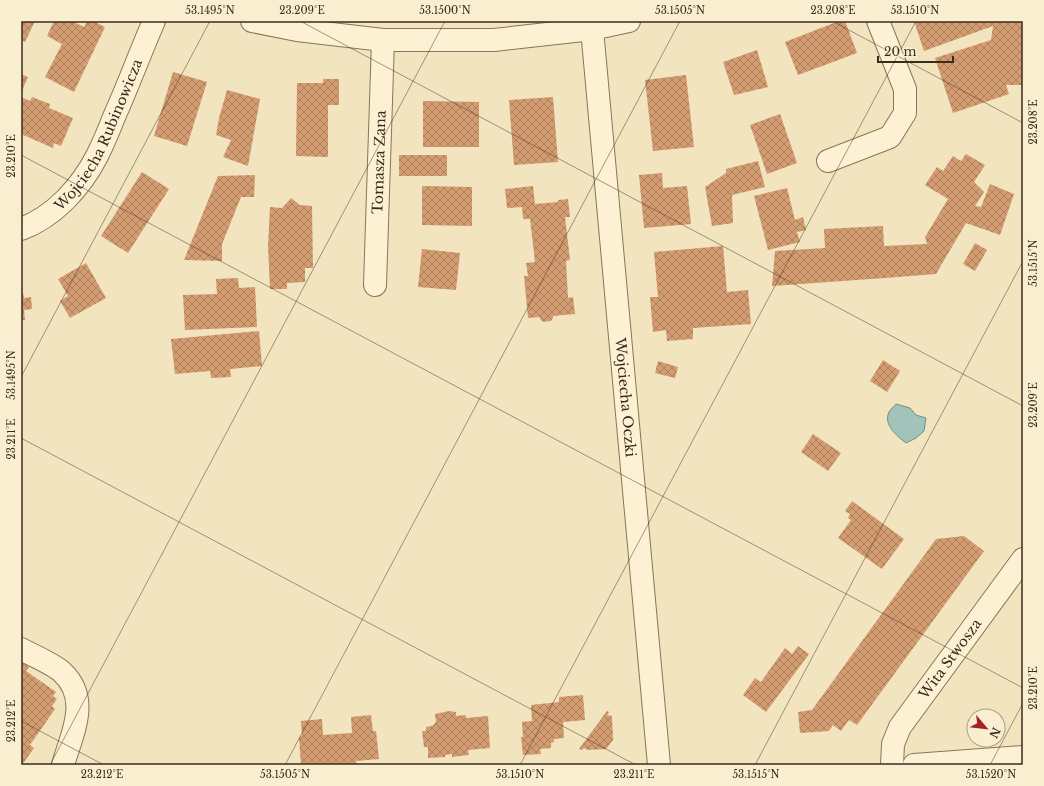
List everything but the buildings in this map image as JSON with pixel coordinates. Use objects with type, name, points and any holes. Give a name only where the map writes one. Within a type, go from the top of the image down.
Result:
[{"type":"street","name":"Wojciecha Rubinowicza","points":[[21,229],[31,225],[55,209],[74,190],[97,157],[127,90],[154,21]]},
{"type":"street","points":[[252,21],[298,30],[383,40],[494,40],[592,30],[628,21]]},
{"type":"street","points":[[828,161],[890,137],[905,113],[905,89],[878,21]]},
{"type":"street","name":"Wojciecha Oczki","points":[[592,30],[660,765]]},
{"type":"street","name":"Tomasza Zana","points":[[375,285],[383,40]]},
{"type":"street","name":"Wita Stwosza","points":[[892,765],[893,744],[900,727],[1023,559]]},
{"type":"street","points":[[21,649],[61,671],[72,683],[77,698],[78,714],[63,765]]},
{"type":"street","points":[[914,765],[1023,757]]},
{"type":"water","points":[[896,404],[910,408],[916,415],[926,418],[924,431],[916,438],[906,443],[889,426],[889,412]]}]
